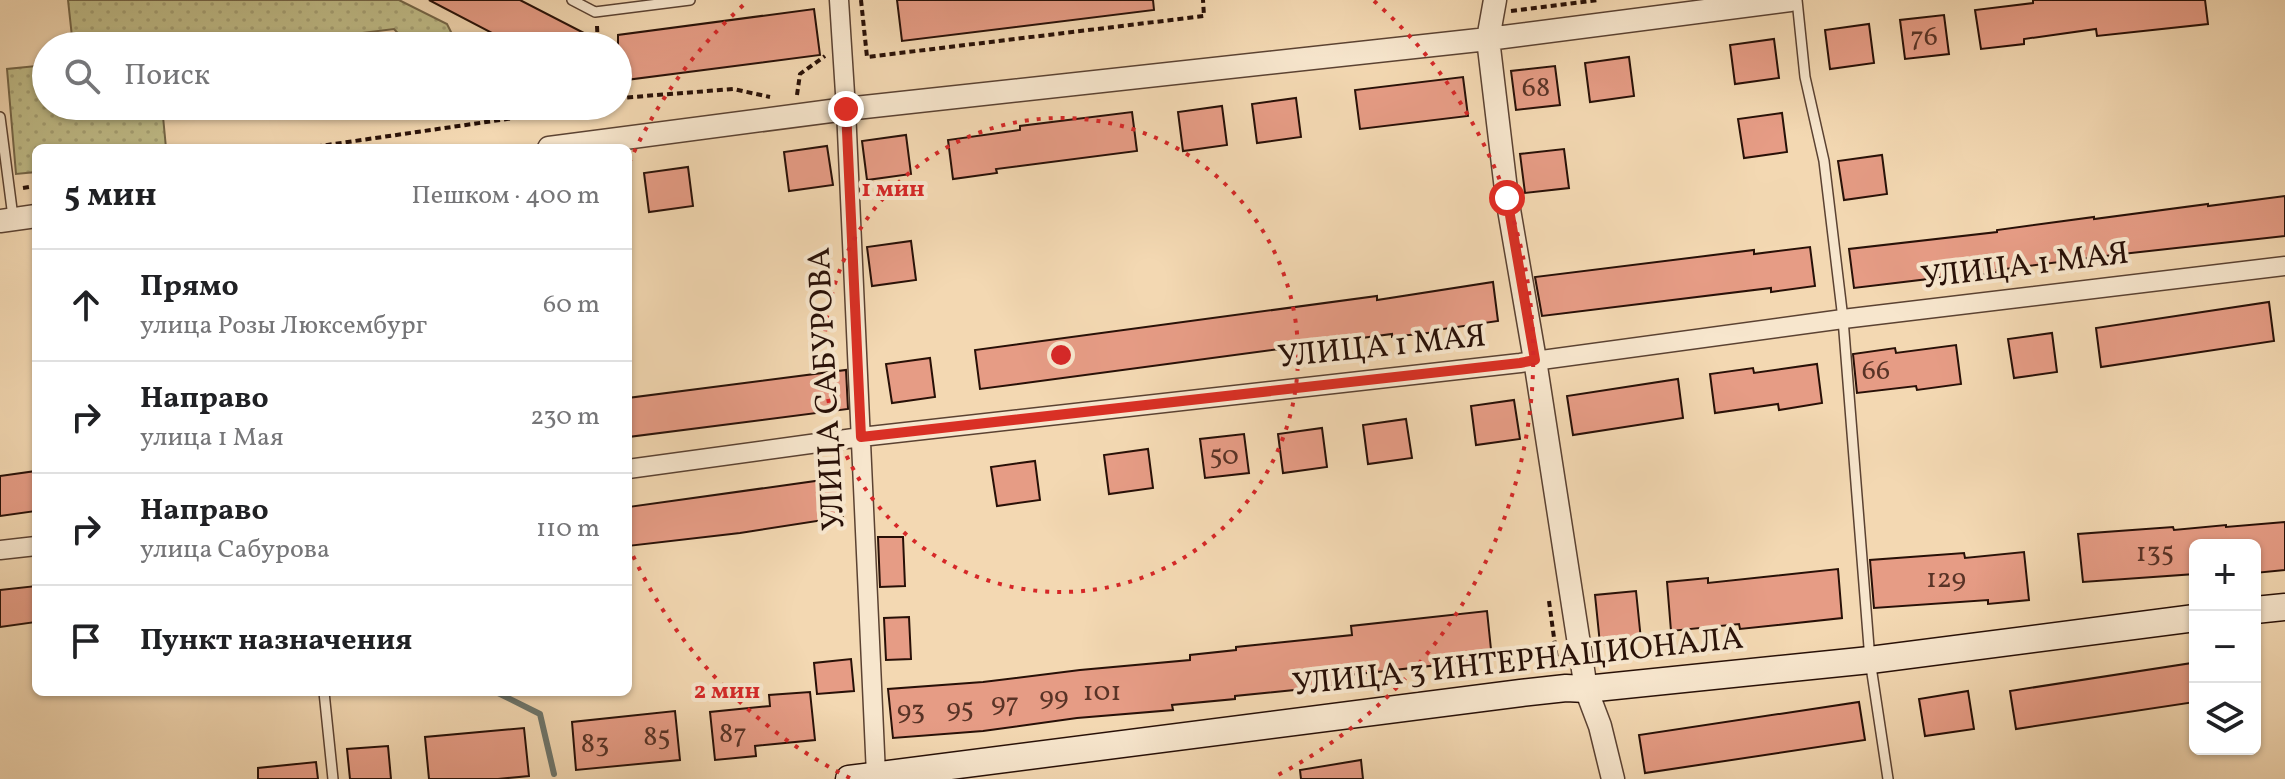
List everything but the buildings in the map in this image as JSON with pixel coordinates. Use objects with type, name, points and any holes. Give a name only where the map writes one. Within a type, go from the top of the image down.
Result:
[{"type":"main road","points":[[2261,609],[2285,607]]},
{"type":"main road","name":"УЛИЦА 3 ИНТЕРНАЦИОНАЛА","points":[[849,779],[1505,695],[1870,660],[2189,619]]},
{"type":"street","name":"УЛИЦА САБУРОВА","points":[[839,0],[876,775]]},
{"type":"street","points":[[574,144],[797,108],[846,109],[1488,39],[1790,0]]},
{"type":"street","points":[[1494,4],[1488,39],[1507,198],[1586,689],[1600,726],[1613,779]]},
{"type":"street","points":[[7,220],[32,217]]},
{"type":"street","name":"УЛИЦА 1 МАЯ","points":[[632,468],[861,437],[1520,363],[1843,319],[2285,266]]},
{"type":"street","points":[[0,550],[32,546]]},
{"type":"lane","points":[[572,0],[595,12],[690,0]]},
{"type":"lane","points":[[1797,0],[1805,77],[1824,161],[1843,319],[1870,660],[1888,779]]},
{"type":"lane","points":[[0,117],[7,220]]},
{"type":"lane","points":[[324,696],[333,779]]},
{"type":"path","points":[[861,0],[867,57],[1204,16],[1203,0]]},
{"type":"path","points":[[1494,4],[1513,11],[1599,0]]},
{"type":"path","points":[[632,97],[733,89],[797,108],[800,74],[828,54]]},
{"type":"path","points":[[334,144],[500,120]]},
{"type":"shaded area","points":[[68,0],[399,0],[447,24],[451,32],[397,32],[394,29],[370,32],[71,32]]},
{"type":"shaded area","points":[[32,66],[32,120],[163,120],[166,144],[32,144],[32,172],[16,174],[7,69]]},
{"type":"waterway","points":[[504,696],[540,714],[554,774]]},
{"type":"route","points":[[846,109],[861,437],[1535,360],[1507,198]]}]
